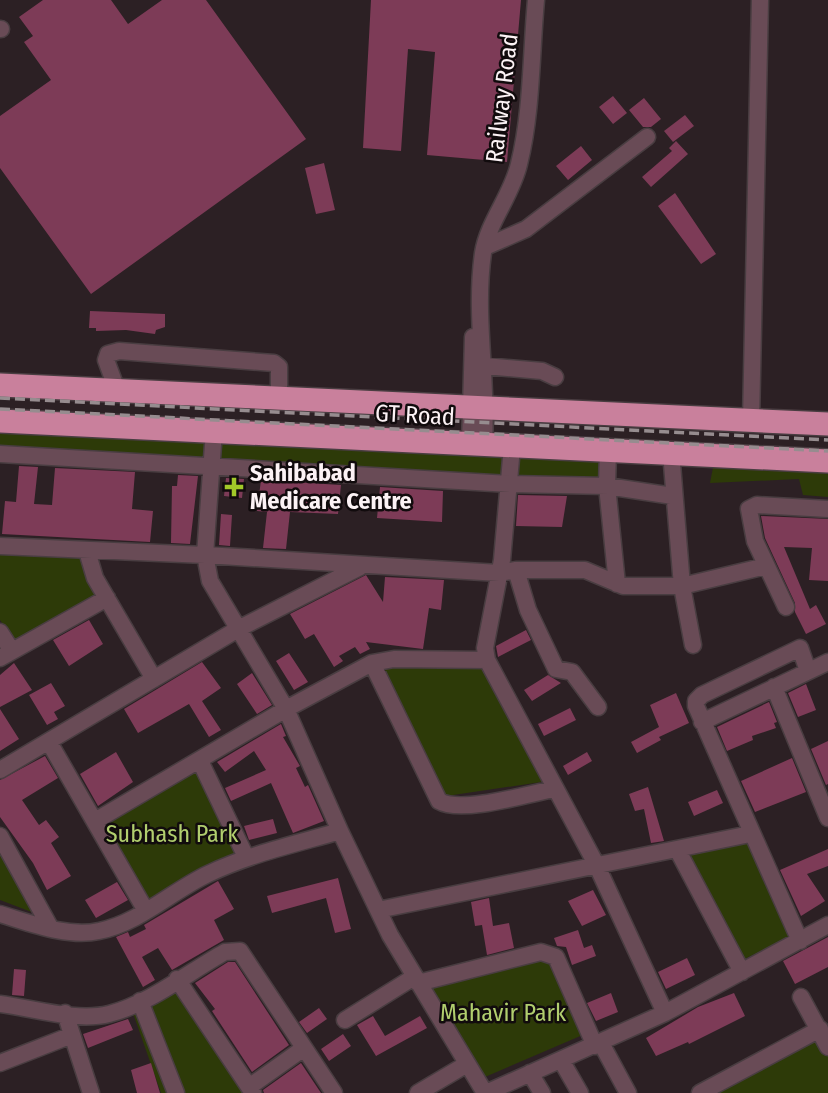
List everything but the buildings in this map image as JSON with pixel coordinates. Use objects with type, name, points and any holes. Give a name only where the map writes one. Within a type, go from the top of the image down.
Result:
[{"type":"highway","name":"GT Road","points":[[0,384],[828,424]]},
{"type":"highway","name":"GT Road","points":[[0,421],[828,461]]},
{"type":"street","name":"Railway Road","points":[[477,444],[485,366],[479,322],[485,247],[519,165],[536,0]]},
{"type":"street","points":[[751,421],[760,0]]},
{"type":"street","points":[[485,247],[526,229],[647,137]]},
{"type":"street","name":"Railway Road","points":[[479,322],[473,339],[479,407]]},
{"type":"street","points":[[117,390],[106,356],[119,351],[274,363],[279,367],[279,398]]},
{"type":"street","points":[[485,366],[542,371],[555,377]]},
{"type":"street","points":[[214,431],[205,555],[210,581],[286,709],[377,910],[416,980],[486,1093],[665,1013],[828,925]]},
{"type":"street","points":[[512,447],[499,573],[485,648],[488,660],[597,866],[665,1013]]},
{"type":"street","points":[[608,450],[607,486],[617,584]]},
{"type":"street","points":[[671,452],[682,586],[693,645]]},
{"type":"street","points":[[0,454],[210,464],[510,484],[607,486],[673,496]]},
{"type":"street","points":[[786,607],[755,541],[748,514],[751,506],[828,509]]},
{"type":"street","points":[[0,546],[499,573],[516,570],[585,570],[617,584],[682,586],[766,566]]},
{"type":"street","points":[[87,551],[95,578],[154,679]]},
{"type":"street","points":[[0,770],[238,629],[361,566]]},
{"type":"street","points":[[516,570],[532,619],[556,670],[572,672],[598,708]]},
{"type":"street","points":[[0,632],[6,654],[107,598]]},
{"type":"street","points":[[800,940],[750,834],[696,706],[699,698],[800,648],[808,671]]},
{"type":"street","points":[[95,821],[286,709],[372,663],[394,659],[488,660]]},
{"type":"street","points":[[702,722],[828,662]]},
{"type":"street","points":[[372,663],[439,801],[465,805],[554,789]]},
{"type":"street","points":[[774,687],[828,818]]},
{"type":"street","points":[[49,742],[146,911]]},
{"type":"street","points":[[200,761],[246,857]]},
{"type":"street","points":[[0,914],[50,928],[83,933],[98,931],[146,911],[185,886],[246,857],[340,831]]},
{"type":"street","points":[[377,910],[750,834]]},
{"type":"street","points":[[0,836],[50,928]]},
{"type":"street","points":[[677,849],[742,972]]},
{"type":"street","points":[[0,1004],[65,1013],[107,1014],[140,1001],[225,952],[240,951],[334,1093]]},
{"type":"street","points":[[345,1020],[416,980],[530,954],[550,953],[556,957],[598,1044],[628,1093]]},
{"type":"street","points":[[177,979],[251,1090],[304,1048]]},
{"type":"street","points":[[801,997],[828,1047]]},
{"type":"street","points":[[140,1001],[176,1093]]},
{"type":"street","points":[[65,1013],[91,1093]]},
{"type":"street","points":[[700,1093],[820,1029]]},
{"type":"street","points":[[0,1063],[72,1035]]},
{"type":"street","points":[[561,1060],[580,1093]]},
{"type":"street","points":[[418,1093],[467,1064]]},
{"type":"street","points":[[530,1073],[542,1093]]},
{"type":"green space","points":[[0,421],[605,450],[607,486],[0,455]]},
{"type":"green space","points":[[715,457],[828,462],[828,497],[803,495],[799,479],[710,483]]},
{"type":"green space","points":[[0,549],[85,553],[97,596],[17,645],[0,620]]},
{"type":"green space","points":[[381,659],[483,666],[548,781],[433,798]]},
{"type":"green space","name":"Subhash Park","points":[[195,760],[243,856],[146,906],[98,817]]},
{"type":"green space","points":[[749,839],[794,935],[734,964],[678,853]]},
{"type":"green space","points":[[0,841],[42,916],[0,900]]},
{"type":"green space","name":"Mahavir Park","points":[[550,951],[585,1034],[478,1080],[427,978]]},
{"type":"green space","points":[[174,981],[250,1093],[161,1093],[134,1016],[126,1009]]},
{"type":"green space","points":[[820,1029],[828,1047],[828,1093],[693,1093]]},
{"type":"railway","points":[[0,398],[828,440]]},
{"type":"railway","points":[[0,409],[828,451]]},
{"type":"place","name":"Sahibabad Medicare Centre","points":[[234,487]]}]
